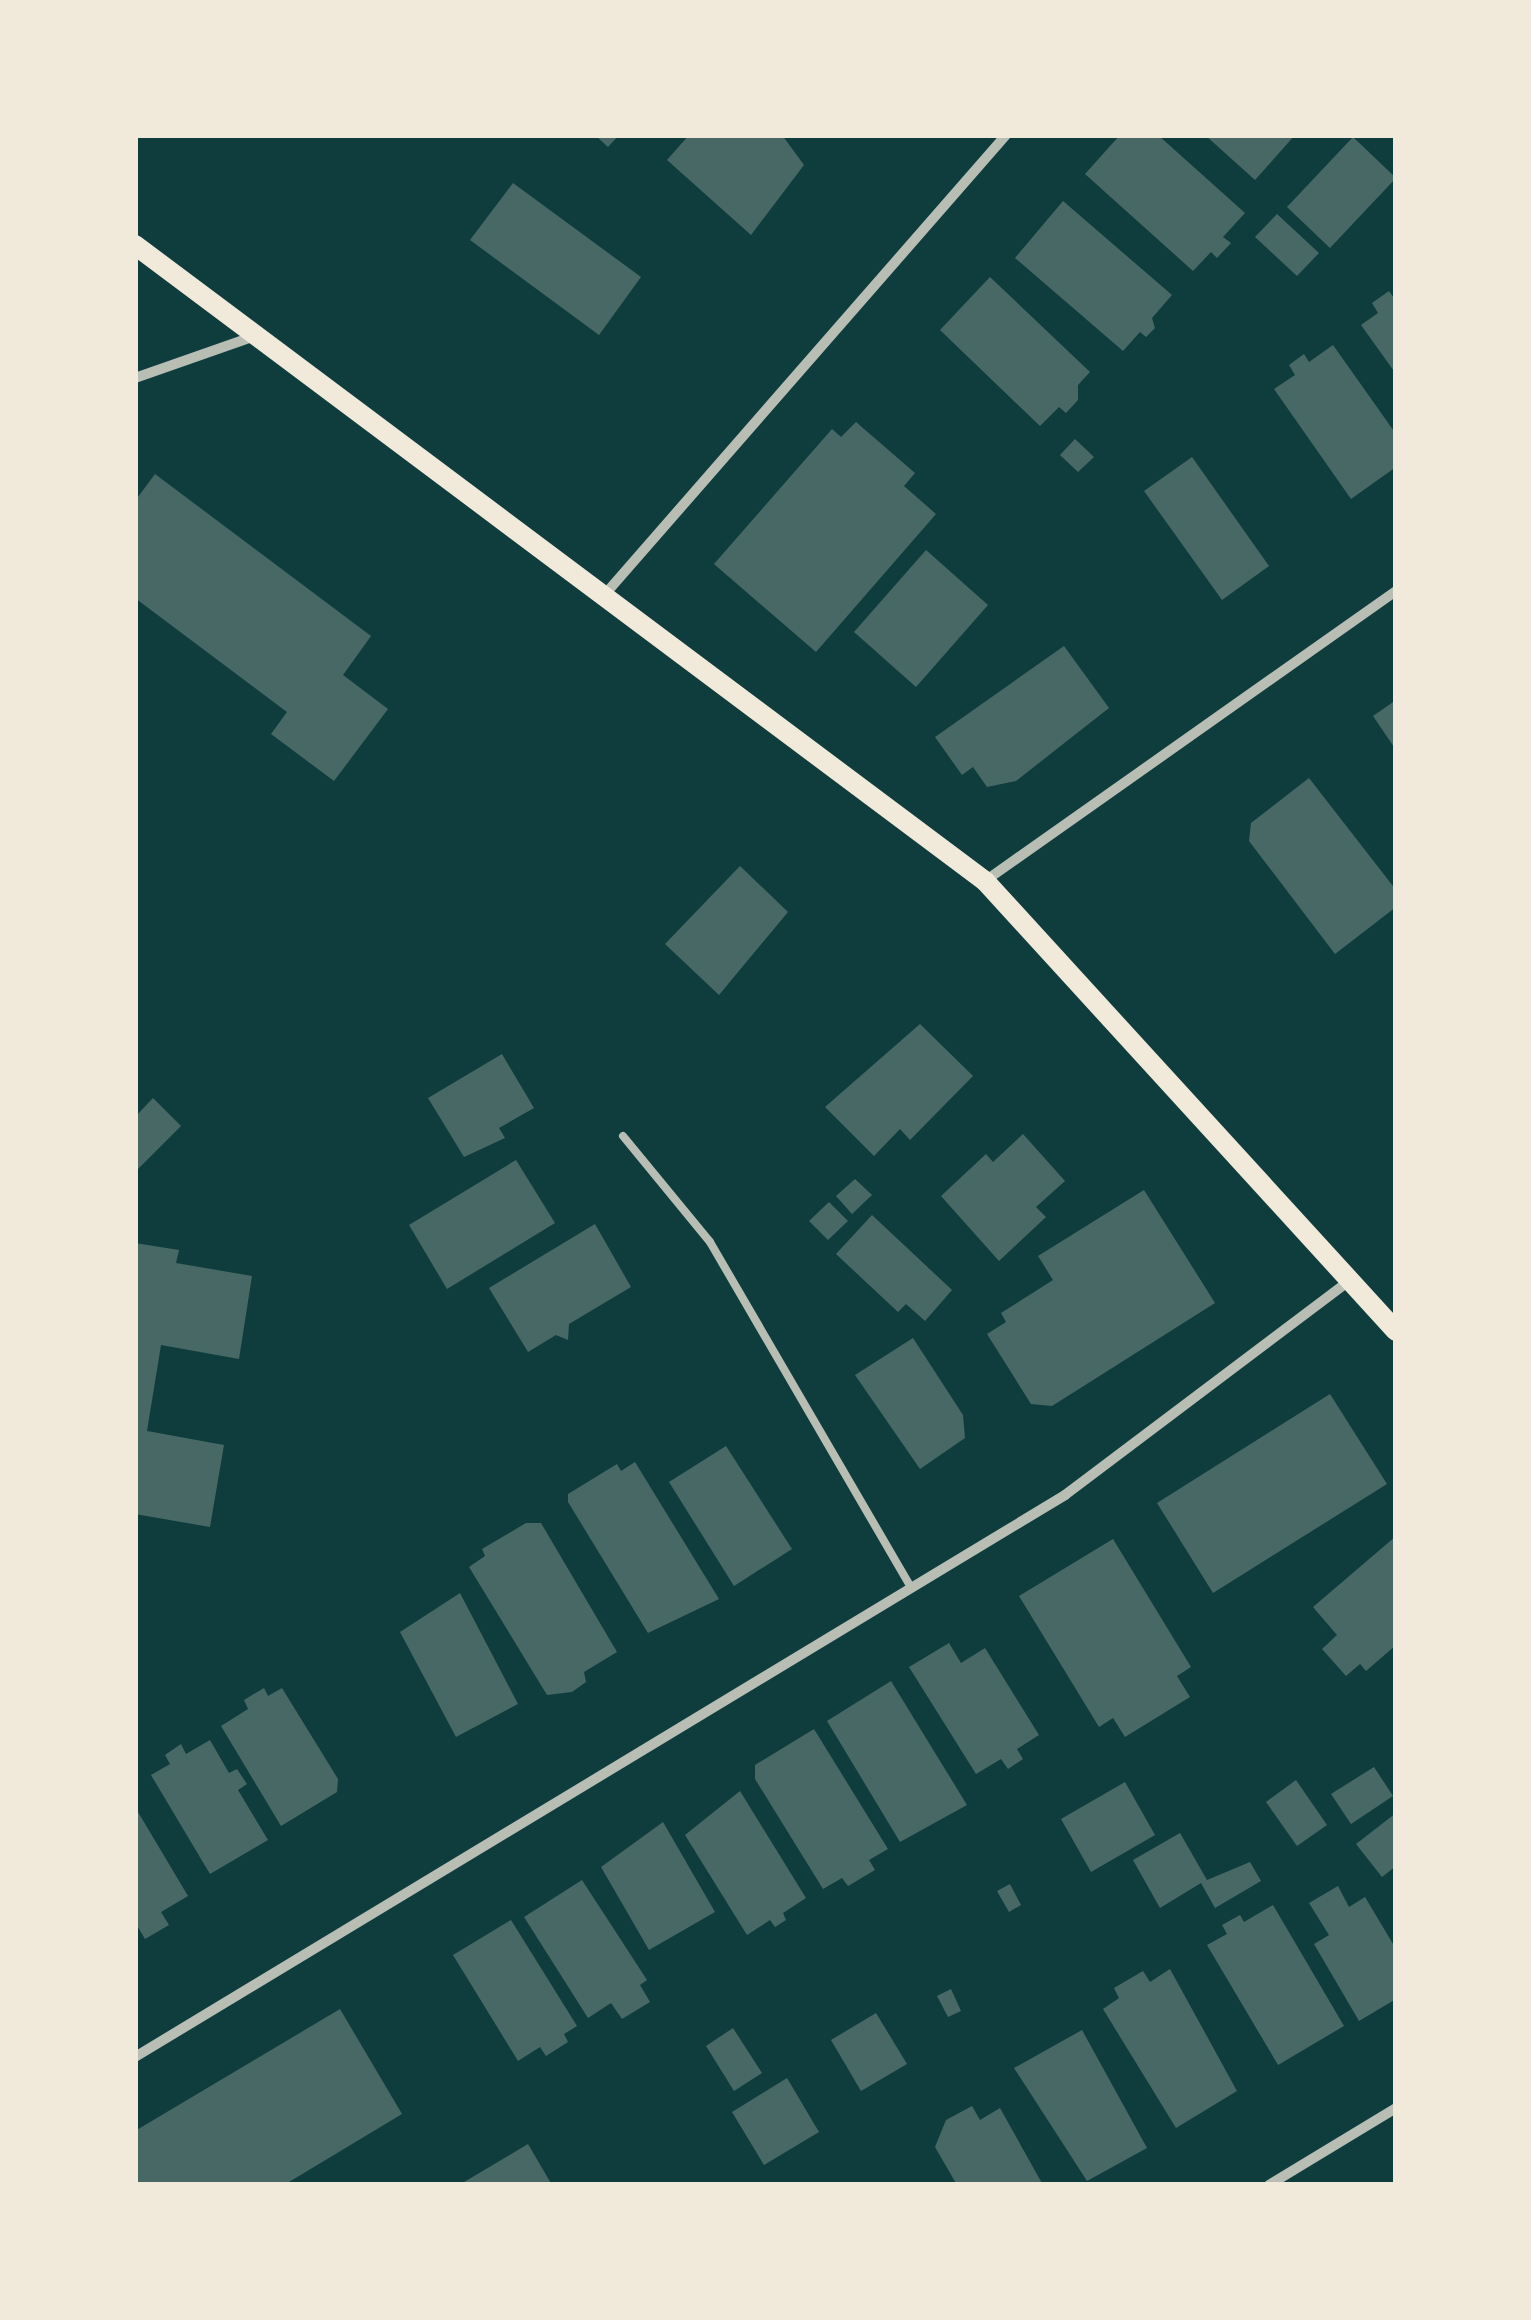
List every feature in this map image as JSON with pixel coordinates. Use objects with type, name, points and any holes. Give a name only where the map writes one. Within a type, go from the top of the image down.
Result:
[{"type":"main road","points":[[135,245],[252,336],[607,592],[985,881],[1354,1278],[1396,1331]]},
{"type":"street","points":[[607,592],[1006,135]]},
{"type":"street","points":[[135,378],[252,336]]},
{"type":"street","points":[[985,881],[1396,591]]},
{"type":"street","points":[[135,2057],[1065,1495],[1354,1278]]},
{"type":"street","points":[[1269,2185],[1396,2108]]},
{"type":"lane","points":[[623,1136],[710,1242],[911,1588]]},
{"type":"building","points":[[595,135],[619,135],[608,147]]},
{"type":"building","points":[[689,135],[782,135],[804,165],[751,235],[667,160]]},
{"type":"building","points":[[1120,135],[1158,135],[1245,213],[1223,237],[1231,243],[1217,258],[1211,252],[1193,271],[1085,174]]},
{"type":"building","points":[[1205,135],[1295,135],[1255,180]]},
{"type":"building","points":[[1353,137],[1396,178],[1330,248],[1287,207]]},
{"type":"building","points":[[513,183],[641,277],[599,335],[470,240]]},
{"type":"building","points":[[1063,201],[1172,295],[1152,318],[1155,328],[1146,337],[1140,332],[1123,351],[1015,258]]},
{"type":"building","points":[[1277,214],[1319,253],[1297,276],[1255,237]]},
{"type":"building","points":[[990,277],[1090,372],[1078,385],[1078,400],[1066,413],[1059,407],[1040,426],[940,330]]},
{"type":"building","points":[[1389,291],[1396,301],[1396,374],[1361,325],[1378,313],[1372,303]]},
{"type":"building","points":[[1333,345],[1396,434],[1396,467],[1351,499],[1274,389],[1295,375],[1289,365],[1304,354],[1309,362]]},
{"type":"building","points":[[856,422],[915,473],[904,486],[936,514],[816,652],[714,564],[832,429],[841,437]]},
{"type":"building","points":[[1075,439],[1094,457],[1078,472],[1060,455]]},
{"type":"building","points":[[1192,457],[1269,566],[1222,600],[1144,491]]},
{"type":"building","points":[[155,474],[371,636],[343,675],[388,709],[334,781],[271,734],[287,712],[135,598],[135,501]]},
{"type":"building","points":[[926,550],[988,605],[916,687],[854,632]]},
{"type":"building","points":[[1064,646],[1109,708],[1016,781],[987,787],[973,767],[962,775],[935,737]]},
{"type":"building","points":[[1396,700],[1396,750],[1373,716]]},
{"type":"building","points":[[1309,778],[1396,890],[1396,907],[1335,954],[1249,841],[1251,823]]},
{"type":"building","points":[[740,866],[788,912],[719,995],[665,944]]},
{"type":"building","points":[[920,1024],[973,1076],[910,1140],[900,1129],[874,1156],[825,1107]]},
{"type":"building","points":[[502,1054],[534,1108],[499,1128],[505,1138],[464,1157],[428,1098]]},
{"type":"building","points":[[153,1098],[181,1126],[135,1172],[135,1117]]},
{"type":"building","points":[[1023,1134],[1065,1181],[1036,1207],[1046,1217],[999,1261],[941,1196],[986,1154],[993,1162]]},
{"type":"building","points":[[516,1160],[555,1223],[447,1289],[409,1225]]},
{"type":"building","points":[[855,1179],[872,1195],[852,1214],[836,1196]]},
{"type":"building","points":[[1144,1190],[1215,1303],[1052,1406],[1031,1404],[987,1334],[1006,1322],[1001,1313],[1053,1280],[1038,1256]]},
{"type":"building","points":[[829,1202],[848,1221],[828,1240],[809,1221]]},
{"type":"building","points":[[872,1215],[952,1290],[925,1321],[906,1304],[898,1312],[836,1254]]},
{"type":"building","points":[[595,1224],[631,1287],[569,1324],[568,1340],[556,1335],[528,1352],[489,1288]]},
{"type":"building","points":[[135,1243],[179,1250],[176,1263],[252,1276],[239,1359],[161,1345],[147,1431],[224,1445],[210,1527],[135,1514]]},
{"type":"building","points":[[913,1338],[963,1415],[965,1438],[920,1469],[855,1375]]},
{"type":"building","points":[[1330,1394],[1387,1484],[1213,1593],[1157,1503]]},
{"type":"building","points":[[726,1446],[792,1549],[734,1586],[669,1482]]},
{"type":"building","points":[[635,1462],[719,1599],[648,1633],[568,1502],[568,1494],[617,1464],[621,1471]]},
{"type":"building","points":[[526,1523],[541,1523],[617,1652],[584,1672],[586,1682],[572,1692],[547,1695],[469,1567],[485,1556],[482,1549]]},
{"type":"building","points":[[1396,1536],[1396,1645],[1366,1671],[1360,1664],[1346,1676],[1322,1649],[1337,1635],[1313,1607]]},
{"type":"building","points":[[1113,1539],[1191,1667],[1177,1676],[1190,1697],[1125,1737],[1113,1718],[1099,1727],[1019,1596]]},
{"type":"building","points":[[460,1593],[518,1704],[456,1737],[400,1632]]},
{"type":"building","points":[[949,1643],[961,1663],[985,1648],[1039,1735],[1017,1749],[1023,1759],[1008,1769],[1001,1759],[976,1774],[909,1667]]},
{"type":"building","points":[[891,1681],[967,1805],[900,1842],[827,1721]]},
{"type":"building","points":[[264,1688],[268,1696],[282,1688],[338,1779],[337,1792],[281,1826],[221,1726],[248,1709],[244,1700]]},
{"type":"building","points":[[814,1729],[888,1849],[869,1860],[875,1870],[848,1886],[842,1878],[823,1889],[755,1779],[755,1765]]},
{"type":"building","points":[[210,1740],[229,1773],[237,1769],[247,1784],[238,1790],[268,1840],[210,1874],[151,1775],[170,1764],[165,1755],[181,1744],[186,1754]]},
{"type":"building","points":[[1374,1767],[1393,1796],[1351,1824],[1331,1794]]},
{"type":"building","points":[[1296,1780],[1327,1825],[1297,1846],[1266,1802]]},
{"type":"building","points":[[1125,1782],[1155,1835],[1091,1872],[1061,1819]]},
{"type":"building","points":[[740,1791],[806,1898],[783,1913],[786,1920],[775,1927],[770,1920],[747,1935],[685,1835]]},
{"type":"building","points":[[135,1807],[188,1896],[161,1912],[169,1925],[145,1939],[135,1922]]},
{"type":"building","points":[[1396,1813],[1396,1866],[1382,1877],[1356,1844]]},
{"type":"building","points":[[663,1822],[715,1912],[649,1950],[601,1867]]},
{"type":"building","points":[[1180,1833],[1207,1880],[1250,1862],[1261,1881],[1215,1908],[1201,1883],[1160,1908],[1133,1860]]},
{"type":"building","points":[[582,1880],[647,1980],[640,1985],[650,2002],[622,2019],[611,2003],[588,2018],[524,1917]]},
{"type":"building","points":[[1010,1884],[1021,1905],[1009,1912],[997,1891]]},
{"type":"building","points":[[1338,1886],[1349,1907],[1365,1897],[1396,1949],[1396,1999],[1359,2021],[1314,1944],[1329,1935],[1309,1903]]},
{"type":"building","points":[[1273,1905],[1344,2026],[1278,2065],[1207,1945],[1227,1934],[1222,1925],[1240,1915],[1244,1922]]},
{"type":"building","points":[[511,1920],[577,2026],[564,2034],[568,2042],[546,2056],[540,2047],[518,2061],[453,1955]]},
{"type":"building","points":[[1170,1969],[1237,2091],[1176,2128],[1103,2009],[1119,1998],[1114,1988],[1143,1971],[1150,1982]]},
{"type":"building","points":[[951,1989],[961,2011],[948,2017],[937,1996]]},
{"type":"building","points":[[340,2009],[402,2114],[284,2185],[135,2185],[135,2131]]},
{"type":"building","points":[[876,2013],[907,2064],[861,2091],[831,2040]]},
{"type":"building","points":[[733,2028],[762,2073],[734,2091],[706,2046]]},
{"type":"building","points":[[1082,2030],[1147,2148],[1087,2181],[1014,2068]]},
{"type":"building","points":[[787,2078],[819,2132],[764,2165],[732,2112]]},
{"type":"building","points":[[972,2106],[980,2120],[1000,2108],[1043,2185],[957,2185],[935,2147],[946,2120]]},
{"type":"building","points":[[528,2144],[552,2185],[459,2185]]}]
